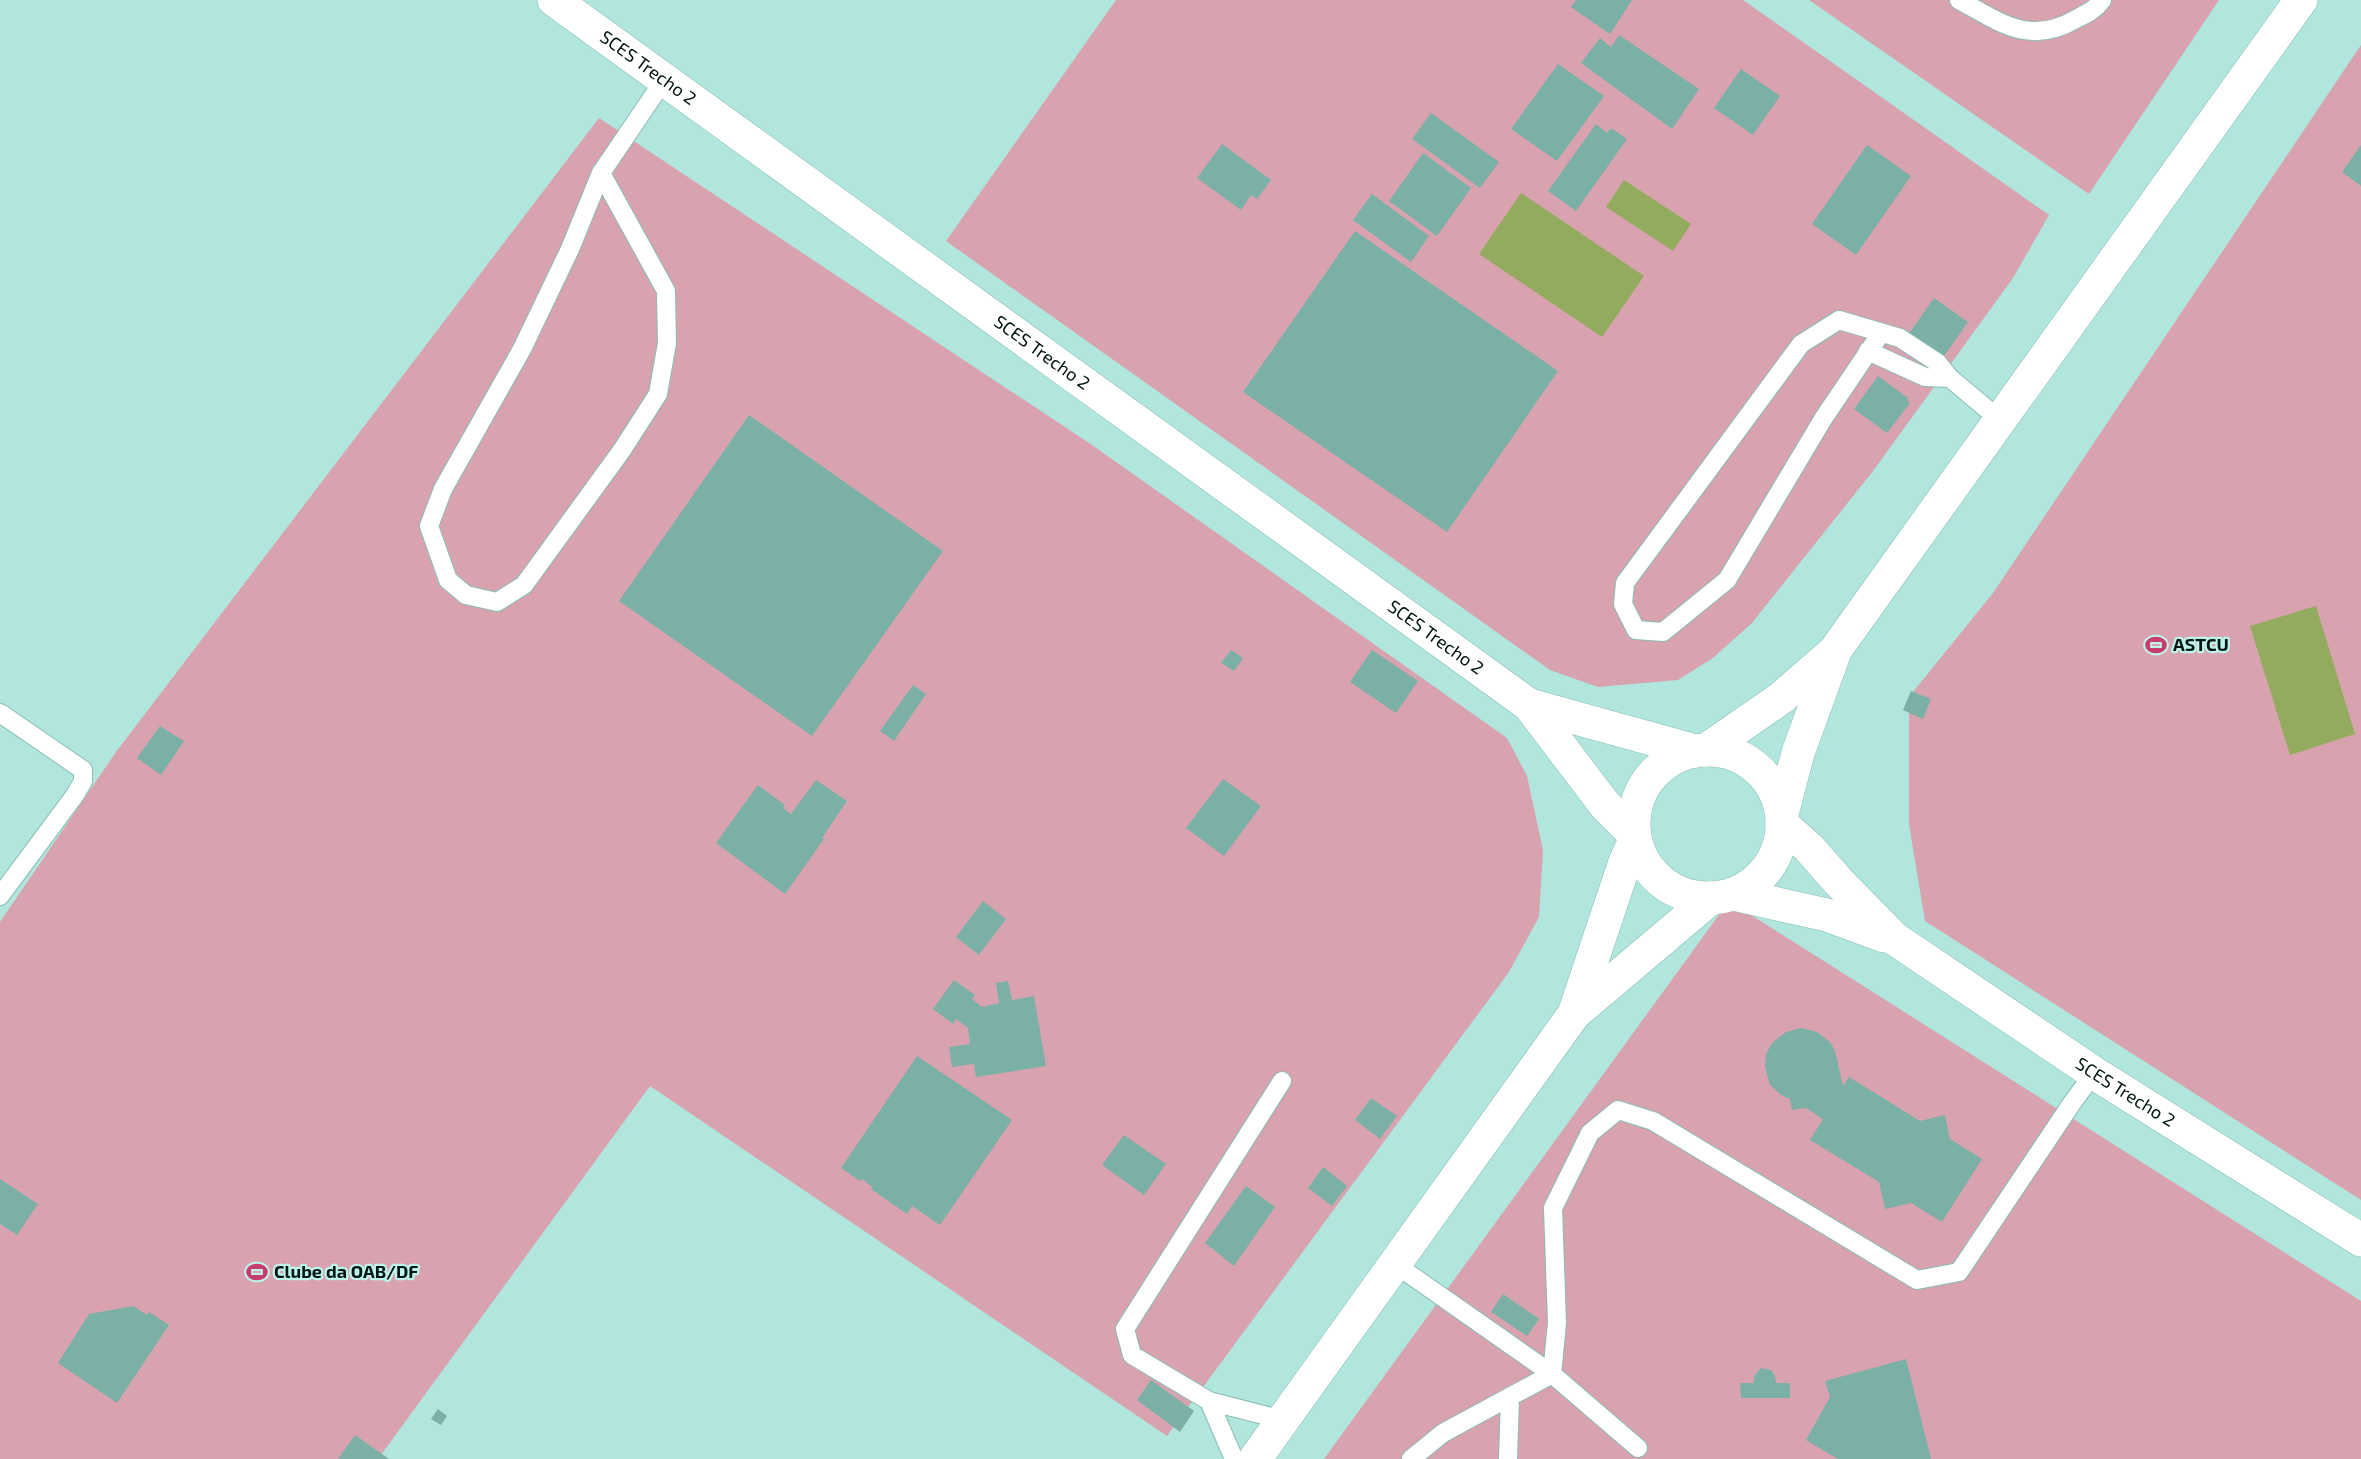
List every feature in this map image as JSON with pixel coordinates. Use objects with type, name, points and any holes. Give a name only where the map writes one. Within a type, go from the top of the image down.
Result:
[{"type":"street","name":"SCES Trecho 2","points":[[554,0],[1529,705],[1605,805],[1634,837]]},
{"type":"street","points":[[1574,1014],[1634,837],[1634,811],[1641,790],[1655,772],[1673,758],[1700,750],[1781,698],[1834,652],[2301,0]]},
{"type":"street","points":[[1255,1459],[1574,1014],[1722,896],[1753,883],[1769,867],[1778,846],[1798,753],[1834,652]]},
{"type":"street","name":"SCES Trecho 2","points":[[1529,705],[1700,750]]},
{"type":"street","points":[[1700,750],[1727,753],[1747,761],[1764,775],[1776,794],[1782,819]]},
{"type":"street","name":"SCES Trecho 2","points":[[1782,819],[1894,939],[2094,1073],[2361,1240]]},
{"type":"street","points":[[1634,837],[1645,864],[1663,883],[1685,894],[1722,896]]},
{"type":"street","name":"SCES Trecho 2","points":[[1722,896],[1827,915],[1894,939]]},
{"type":"lane","points":[[1959,0],[2025,32],[2060,29],[2094,3]]},
{"type":"lane","points":[[601,173],[666,291],[667,343],[658,394],[622,450],[524,585],[497,602],[466,595],[448,580],[429,526],[443,489],[522,349],[570,249],[601,173],[664,80]]},
{"type":"lane","points":[[1881,333],[1823,419],[1727,580],[1663,632],[1636,630],[1623,604],[1625,583],[1801,344],[1839,320],[1900,338],[1938,363],[1950,378],[2000,420]]},
{"type":"lane","points":[[1868,351],[1925,377],[1950,378]]},
{"type":"lane","points":[[0,713],[83,770],[83,781],[0,896]]},
{"type":"lane","points":[[1552,1374],[1557,1323],[1553,1208],[1590,1133],[1618,1110],[1653,1121],[1917,1280],[1959,1272],[2094,1073]]},
{"type":"lane","points":[[1282,1081],[1125,1329],[1132,1355],[1209,1401],[1283,1420]]},
{"type":"lane","points":[[1395,1264],[1552,1374],[1638,1448]]},
{"type":"lane","points":[[1410,1459],[1443,1433],[1552,1374]]},
{"type":"lane","points":[[1508,1459],[1510,1397]]},
{"type":"lane","points":[[1209,1401],[1234,1459]]},
{"type":"shaded area","points":[[1116,0],[1743,0],[2049,215],[2013,278],[1873,471],[1752,623],[1713,658],[1678,680],[1598,687],[1550,670],[946,241]]},
{"type":"shaded area","points":[[1809,0],[2219,0],[2089,194]]},
{"type":"shaded area","name":"ASTCU","points":[[2361,45],[2361,1200],[1925,921],[1909,824],[1909,697],[1993,593]]},
{"type":"shaded area","points":[[599,118],[1092,445],[1507,738],[1527,776],[1543,850],[1539,917],[1509,972],[1167,1436],[650,1086],[378,1459],[0,1459],[0,922],[116,752]]},
{"type":"shaded area","points":[[1624,180],[1691,224],[1673,251],[1606,207]]},
{"type":"shaded area","points":[[1521,193],[1644,276],[1602,337],[1479,254]]},
{"type":"shaded area","points":[[2316,606],[2355,734],[2290,755],[2250,626]]},
{"type":"shaded area","points":[[1729,901],[2361,1301],[2361,1459],[1324,1459]]},
{"type":"building","points":[[1576,0],[1632,0],[1610,34],[1571,7]]},
{"type":"building","points":[[1619,35],[1699,89],[1672,129],[1581,63],[1600,38],[1611,47]]},
{"type":"building","points":[[1558,64],[1604,96],[1557,161],[1511,129]]},
{"type":"building","points":[[1741,69],[1780,96],[1753,135],[1714,108]]},
{"type":"building","points":[[1431,113],[1499,162],[1480,188],[1412,139]]},
{"type":"building","points":[[1596,124],[1607,133],[1611,128],[1627,139],[1576,211],[1548,191]]},
{"type":"building","points":[[1222,144],[1271,180],[1257,199],[1251,195],[1241,210],[1197,178]]},
{"type":"building","points":[[1867,145],[1911,176],[1856,255],[1812,224]]},
{"type":"building","points":[[2361,145],[2361,186],[2342,172]]},
{"type":"building","points":[[1423,153],[1471,188],[1437,236],[1389,201]]},
{"type":"building","points":[[1372,194],[1429,236],[1411,262],[1353,220]]},
{"type":"building","points":[[1355,231],[1558,371],[1447,532],[1243,392]]},
{"type":"building","points":[[1934,298],[1968,322],[1942,359],[1908,335]]},
{"type":"building","points":[[1878,376],[1908,398],[1910,403],[1887,433],[1854,409]]},
{"type":"building","points":[[749,415],[943,551],[812,736],[619,601]]},
{"type":"building","points":[[1231,650],[1243,658],[1234,671],[1221,663]]},
{"type":"building","points":[[1372,650],[1418,681],[1396,713],[1350,682]]},
{"type":"building","points":[[913,685],[926,694],[894,741],[880,731]]},
{"type":"building","points":[[1911,691],[1931,699],[1923,719],[1903,710]]},
{"type":"building","points":[[160,726],[184,741],[161,775],[137,758]]},
{"type":"building","points":[[1223,779],[1261,806],[1224,856],[1186,828]]},
{"type":"building","points":[[816,780],[847,801],[822,838],[824,839],[785,894],[716,843],[758,785],[785,805],[783,808],[791,814]]},
{"type":"building","points":[[983,901],[1006,919],[979,955],[956,937]]},
{"type":"building","points":[[954,980],[975,995],[972,999],[982,1007],[999,1003],[996,983],[1008,981],[1012,1000],[1034,996],[1046,1066],[976,1077],[974,1064],[952,1067],[949,1047],[970,1044],[968,1028],[956,1019],[953,1024],[933,1009]]},
{"type":"building","points":[[1801,1028],[1817,1032],[1830,1042],[1835,1051],[1843,1086],[1849,1077],[1920,1121],[1945,1115],[1950,1139],[1982,1159],[1942,1222],[1911,1203],[1885,1209],[1879,1182],[1810,1140],[1823,1119],[1806,1108],[1792,1110],[1790,1099],[1781,1095],[1770,1085],[1765,1067],[1766,1054],[1772,1043],[1786,1032]]},
{"type":"building","points":[[917,1056],[1012,1120],[940,1225],[912,1206],[907,1214],[871,1189],[872,1187],[862,1179],[860,1181],[841,1168]]},
{"type":"building","points":[[1371,1098],[1397,1116],[1380,1139],[1355,1120]]},
{"type":"building","points":[[1124,1135],[1166,1164],[1144,1195],[1102,1165]]},
{"type":"building","points":[[1323,1167],[1347,1186],[1332,1206],[1308,1188]]},
{"type":"building","points":[[0,1179],[38,1204],[17,1235],[0,1224]]},
{"type":"building","points":[[1246,1186],[1275,1207],[1234,1266],[1205,1243]]},
{"type":"building","points":[[1503,1294],[1539,1319],[1527,1336],[1491,1312]]},
{"type":"building","points":[[133,1306],[147,1315],[149,1312],[169,1325],[117,1403],[58,1363],[89,1314]]},
{"type":"building","points":[[1906,1359],[1931,1459],[1838,1459],[1806,1440],[1830,1397],[1825,1381]]},
{"type":"building","points":[[1761,1368],[1771,1370],[1776,1383],[1790,1383],[1790,1398],[1741,1398],[1740,1383],[1754,1383],[1754,1376]]},
{"type":"building","points":[[1151,1380],[1194,1411],[1180,1432],[1137,1400]]},
{"type":"building","points":[[438,1409],[447,1416],[441,1425],[431,1419]]},
{"type":"building","points":[[355,1435],[389,1459],[338,1459]]},
{"type":"place","name":"ASTCU","points":[[2156,645]]},
{"type":"place","name":"Clube da OAB/DF","points":[[257,1272]]}]
